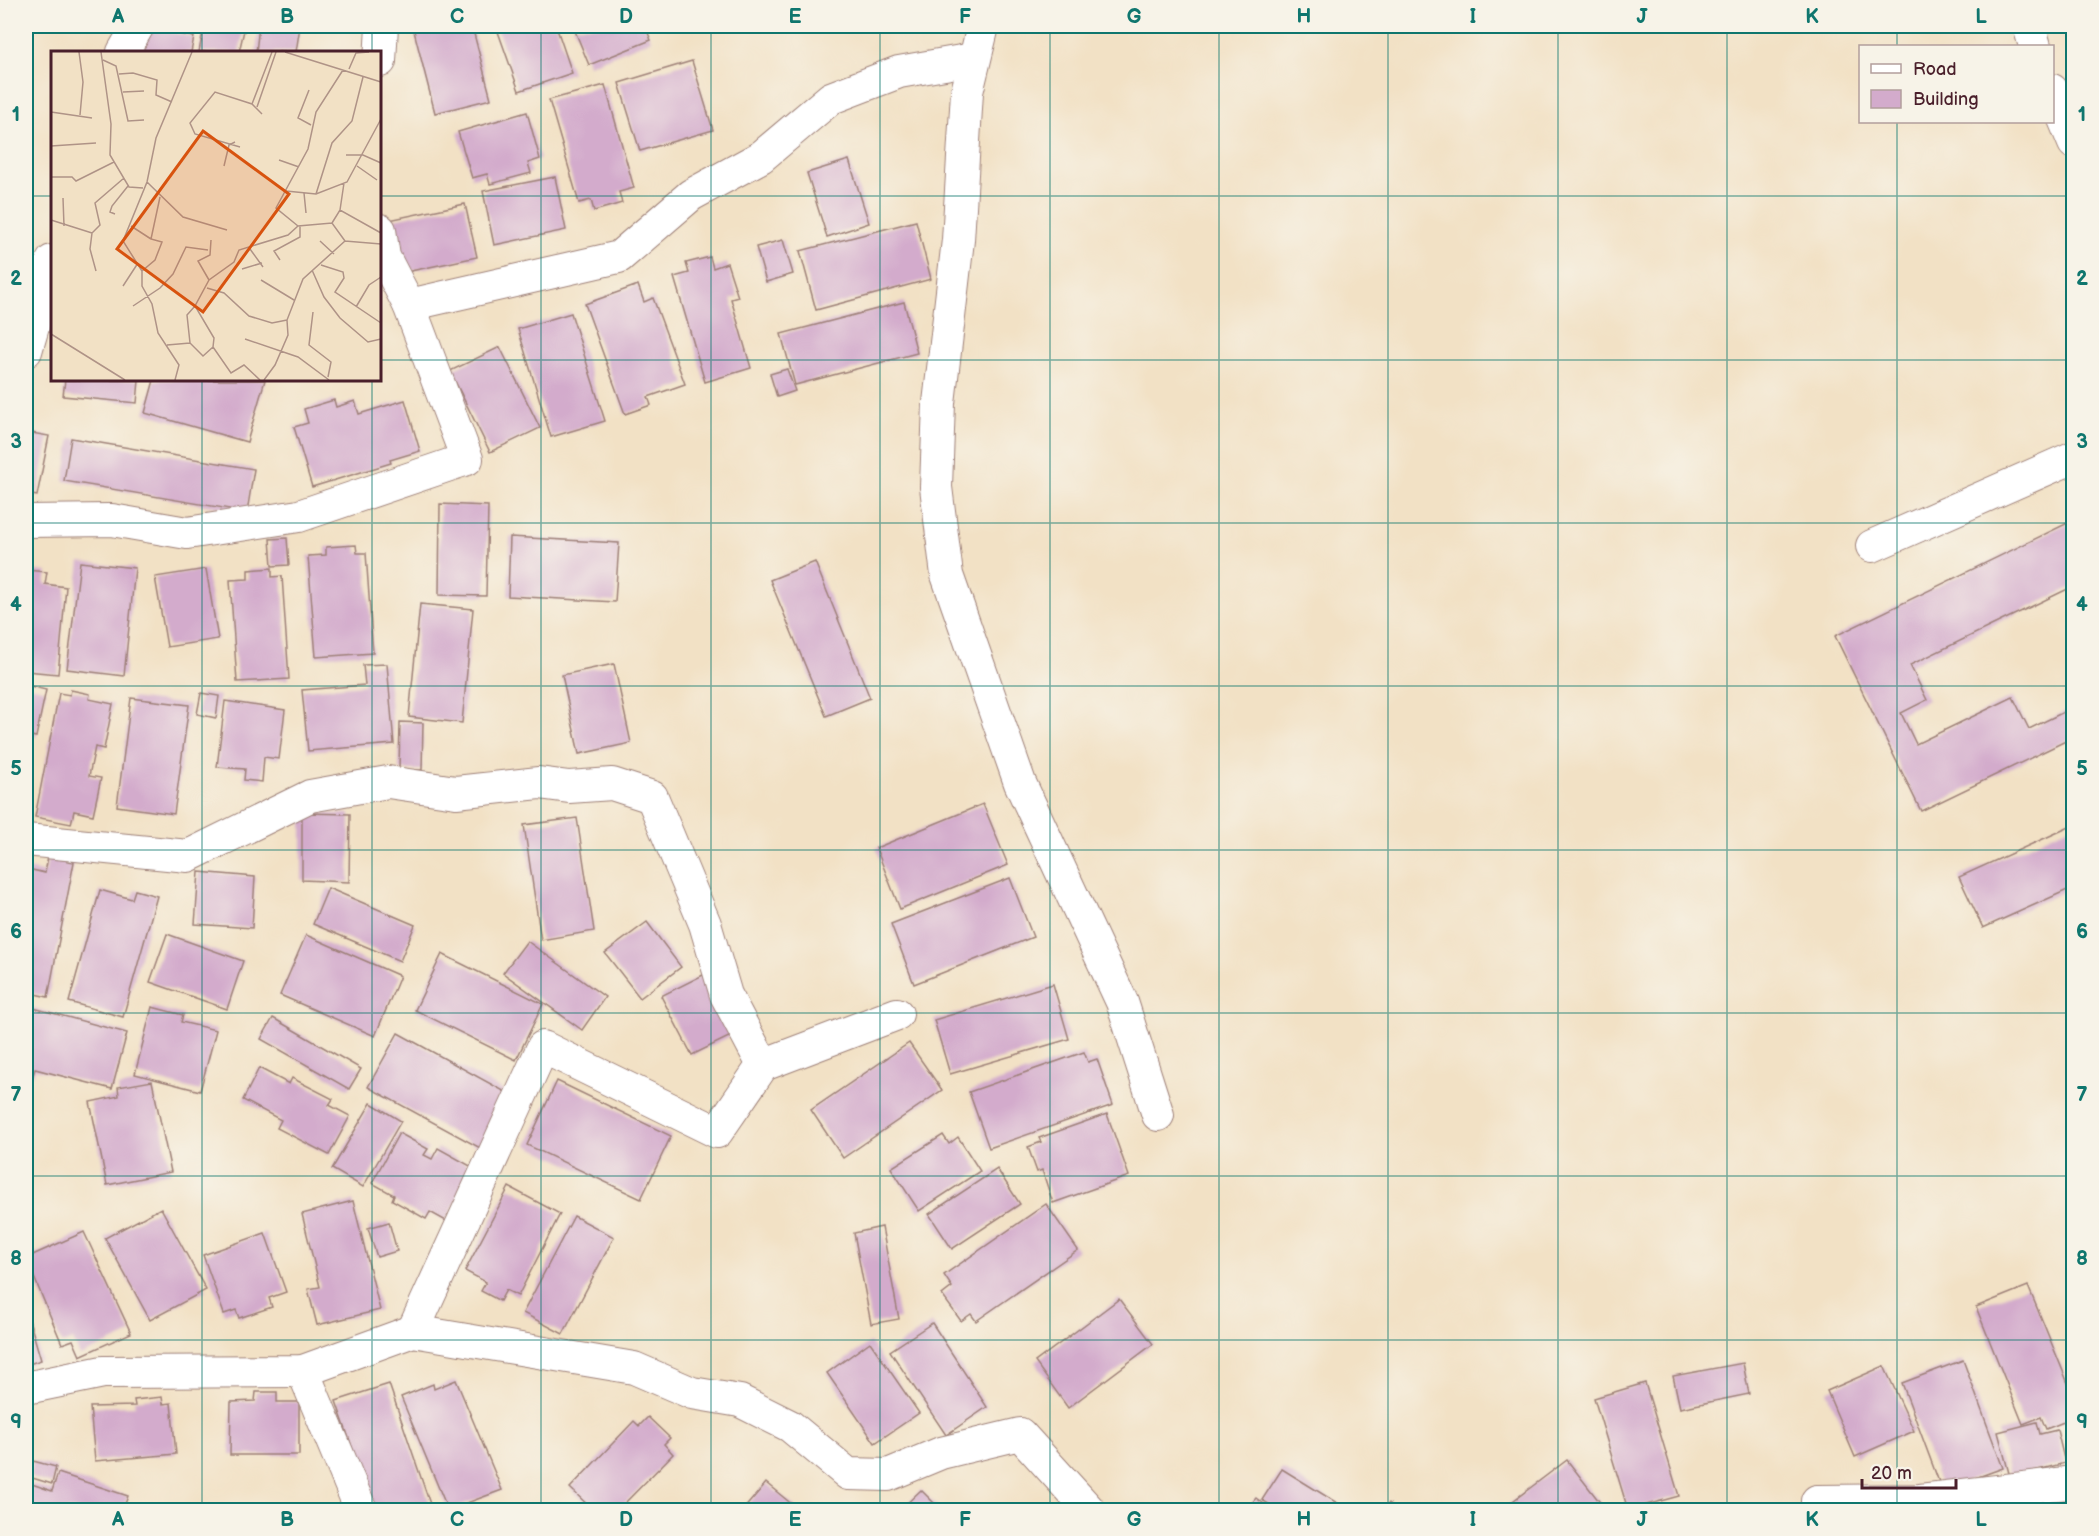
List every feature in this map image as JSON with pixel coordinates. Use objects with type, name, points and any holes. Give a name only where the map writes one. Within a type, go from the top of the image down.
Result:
[{"type":"street","points":[[124,51],[138,26]]},
{"type":"street","points":[[381,51],[382,26]]},
{"type":"street","points":[[983,26],[973,59],[967,92],[958,240],[939,403],[936,487],[947,575],[1020,783],[1122,1002],[1158,1115]]},
{"type":"street","points":[[2029,26],[2035,45]]},
{"type":"street","points":[[409,305],[619,257],[691,195],[760,157],[831,98],[899,72],[973,59]]},
{"type":"street","points":[[2054,95],[2073,143]]},
{"type":"street","points":[[26,521],[112,520],[188,533],[299,516],[467,459],[409,305],[384,258],[381,237]]},
{"type":"street","points":[[26,351],[51,264]]},
{"type":"street","points":[[1872,546],[2073,457]]},
{"type":"street","points":[[26,840],[189,856],[310,796],[388,782],[456,792],[539,783],[569,787],[612,784],[652,797],[705,924],[726,995],[763,1065]]},
{"type":"street","points":[[413,1331],[543,1047],[717,1132],[763,1065],[897,1014]]},
{"type":"street","points":[[26,1388],[104,1372],[303,1371],[413,1331],[634,1368],[692,1393],[740,1401],[790,1426],[848,1474],[888,1475],[941,1453],[1020,1434],[1089,1510]]},
{"type":"street","points":[[303,1371],[362,1510]]},
{"type":"street","points":[[1817,1510],[1818,1501],[1920,1500],[2073,1482]]},
{"type":"building","points":[[204,26],[245,26],[239,51],[199,51]]},
{"type":"building","points":[[259,26],[300,26],[296,51],[256,51]]},
{"type":"building","points":[[423,26],[472,26],[491,99],[435,113],[414,31],[424,28]]},
{"type":"building","points":[[496,26],[556,26],[572,73],[519,91]]},
{"type":"building","points":[[573,26],[645,26],[651,40],[589,65]]},
{"type":"building","points":[[145,27],[194,37],[191,51],[140,51]]},
{"type":"building","points":[[692,61],[713,130],[640,151],[619,83]]},
{"type":"building","points":[[605,85],[634,188],[619,192],[622,203],[594,211],[591,200],[579,203],[549,100]]},
{"type":"building","points":[[527,112],[540,159],[528,163],[531,173],[490,184],[487,174],[472,178],[458,132]]},
{"type":"building","points":[[849,160],[869,223],[827,237],[807,173]]},
{"type":"building","points":[[555,177],[566,230],[494,245],[483,191]]},
{"type":"building","points":[[465,204],[477,257],[401,273],[389,220]]},
{"type":"building","points":[[916,221],[931,279],[816,310],[800,251]]},
{"type":"building","points":[[783,240],[793,274],[766,282],[756,247]]},
{"type":"building","points":[[710,257],[713,268],[727,263],[738,297],[731,299],[751,368],[705,382],[674,277],[689,273],[686,263]]},
{"type":"building","points":[[638,285],[644,302],[653,298],[685,384],[648,397],[651,405],[625,414],[585,304]]},
{"type":"building","points":[[904,302],[917,353],[795,385],[781,334]]},
{"type":"building","points":[[571,313],[605,421],[551,437],[518,329]]},
{"type":"building","points":[[500,347],[540,428],[490,452],[450,371]]},
{"type":"building","points":[[787,369],[795,391],[777,397],[770,374]]},
{"type":"building","points":[[65,381],[139,381],[137,403],[63,396]]},
{"type":"building","points":[[154,381],[265,381],[247,442],[145,413]]},
{"type":"building","points":[[334,400],[336,407],[355,401],[359,414],[405,400],[420,451],[390,460],[391,463],[312,487],[294,427],[308,423],[304,409]]},
{"type":"building","points":[[26,432],[49,436],[37,496],[26,494]]},
{"type":"building","points":[[71,438],[254,469],[247,512],[64,481]]},
{"type":"building","points":[[440,504],[488,506],[486,596],[439,595]]},
{"type":"building","points":[[2074,520],[2074,586],[1910,665],[1927,700],[1901,713],[1916,744],[2013,697],[2029,729],[2074,707],[2074,737],[1921,811],[1835,636]]},
{"type":"building","points":[[510,537],[619,543],[615,602],[508,596]]},
{"type":"building","points":[[287,538],[289,565],[272,566],[270,539]]},
{"type":"building","points":[[356,545],[357,553],[366,553],[373,653],[316,657],[308,556],[326,555],[326,547]]},
{"type":"building","points":[[80,562],[135,568],[124,676],[67,669]]},
{"type":"building","points":[[815,562],[870,698],[826,716],[770,580]]},
{"type":"building","points":[[272,568],[272,577],[282,576],[289,679],[237,682],[230,580],[248,579],[248,570]]},
{"type":"building","points":[[206,569],[218,639],[167,647],[155,577]]},
{"type":"building","points":[[26,570],[47,572],[45,584],[66,587],[58,674],[26,671]]},
{"type":"building","points":[[420,604],[473,609],[462,723],[409,717]]},
{"type":"building","points":[[387,664],[394,744],[308,751],[302,690],[365,685],[363,665]]},
{"type":"building","points":[[614,664],[631,743],[579,754],[562,675]]},
{"type":"building","points":[[26,685],[46,690],[36,737],[26,735]]},
{"type":"building","points":[[71,690],[90,694],[89,699],[113,704],[104,749],[95,747],[89,776],[101,778],[93,815],[74,811],[71,824],[35,817],[59,693],[70,695]]},
{"type":"building","points":[[201,693],[219,696],[216,718],[197,714]]},
{"type":"building","points":[[131,698],[189,705],[174,814],[117,806]]},
{"type":"building","points":[[225,701],[285,710],[279,759],[264,757],[262,782],[244,780],[245,769],[217,767]]},
{"type":"building","points":[[400,722],[423,723],[422,770],[399,770]]},
{"type":"building","points":[[983,804],[1008,865],[900,909],[876,848]]},
{"type":"building","points":[[302,813],[350,814],[349,882],[302,880]]},
{"type":"building","points":[[577,818],[594,931],[541,940],[524,825]]},
{"type":"building","points":[[2074,825],[2074,887],[1983,928],[1959,877]]},
{"type":"building","points":[[48,857],[74,862],[48,997],[26,992],[26,884],[28,869],[45,873]]},
{"type":"building","points":[[199,872],[255,877],[252,928],[195,924]]},
{"type":"building","points":[[1010,878],[1033,937],[914,984],[891,924]]},
{"type":"building","points":[[328,888],[415,925],[400,961],[313,924]]},
{"type":"building","points":[[100,890],[132,899],[135,890],[157,896],[123,1017],[69,1002]]},
{"type":"building","points":[[647,922],[681,967],[640,998],[605,953]]},
{"type":"building","points":[[167,934],[243,961],[227,1009],[150,982]]},
{"type":"building","points":[[306,935],[400,976],[375,1036],[280,995]]},
{"type":"building","points":[[527,941],[605,997],[582,1030],[503,973]]},
{"type":"building","points":[[442,954],[543,1004],[516,1060],[415,1010]]},
{"type":"building","points":[[705,974],[735,1034],[692,1055],[661,996]]},
{"type":"building","points":[[1053,984],[1069,1039],[950,1074],[934,1020]]},
{"type":"building","points":[[26,1006],[127,1033],[112,1089],[35,1069],[33,1075],[26,1073]]},
{"type":"building","points":[[152,1007],[183,1015],[181,1022],[216,1030],[200,1091],[135,1074]]},
{"type":"building","points":[[273,1018],[361,1069],[349,1089],[261,1039]]},
{"type":"building","points":[[398,1033],[511,1095],[482,1149],[368,1087]]},
{"type":"building","points":[[909,1043],[942,1090],[843,1158],[811,1110]]},
{"type":"building","points":[[1084,1052],[1088,1062],[1097,1059],[1113,1105],[989,1148],[969,1092]]},
{"type":"building","points":[[259,1068],[289,1084],[292,1078],[333,1099],[329,1105],[350,1116],[329,1155],[277,1128],[281,1120],[243,1100]]},
{"type":"building","points":[[152,1081],[171,1172],[107,1185],[90,1102],[119,1096],[118,1087]]},
{"type":"building","points":[[557,1081],[671,1136],[641,1199],[527,1145]]},
{"type":"building","points":[[371,1103],[401,1121],[363,1187],[332,1169]]},
{"type":"building","points":[[1107,1114],[1129,1176],[1053,1203],[1042,1170],[1037,1172],[1028,1147],[1041,1142],[1039,1138]]},
{"type":"building","points":[[399,1133],[428,1149],[424,1155],[432,1159],[438,1148],[474,1168],[446,1221],[430,1212],[426,1219],[392,1200],[394,1195],[372,1183]]},
{"type":"building","points":[[943,1135],[949,1144],[958,1137],[980,1171],[919,1211],[891,1168]]},
{"type":"building","points":[[997,1169],[1020,1204],[952,1249],[929,1214]]},
{"type":"building","points":[[509,1187],[560,1214],[518,1296],[506,1290],[500,1301],[481,1291],[486,1282],[465,1271]]},
{"type":"building","points":[[353,1201],[380,1310],[317,1325],[308,1289],[320,1287],[302,1214]]},
{"type":"building","points":[[1046,1204],[1078,1250],[976,1321],[971,1314],[961,1321],[942,1295],[952,1287],[944,1275]]},
{"type":"building","points":[[161,1208],[206,1290],[150,1320],[105,1238]]},
{"type":"building","points":[[574,1216],[614,1237],[563,1334],[523,1313]]},
{"type":"building","points":[[389,1222],[397,1251],[377,1257],[368,1228]]},
{"type":"building","points":[[882,1227],[899,1319],[871,1324],[854,1233]]},
{"type":"building","points":[[84,1232],[131,1333],[80,1356],[73,1340],[62,1344],[26,1258]]},
{"type":"building","points":[[265,1233],[286,1292],[269,1298],[272,1307],[239,1318],[236,1310],[224,1314],[203,1255]]},
{"type":"building","points":[[2028,1286],[2074,1398],[2074,1418],[2046,1429],[2041,1417],[2023,1424],[1976,1307]]},
{"type":"building","points":[[1119,1299],[1153,1344],[1068,1408],[1035,1362]]},
{"type":"building","points":[[26,1309],[41,1360],[26,1365]]},
{"type":"building","points":[[932,1323],[987,1407],[946,1435],[890,1351]]},
{"type":"building","points":[[870,1342],[919,1413],[875,1443],[827,1373]]},
{"type":"building","points":[[1963,1360],[2003,1468],[1942,1490],[1902,1383]]},
{"type":"building","points":[[1743,1363],[1749,1394],[1680,1408],[1673,1376]]},
{"type":"building","points":[[1884,1366],[1914,1431],[1855,1457],[1827,1391]]},
{"type":"building","points":[[456,1380],[502,1490],[448,1510],[401,1397],[433,1384],[434,1389]]},
{"type":"building","points":[[1645,1383],[1679,1496],[1628,1510],[1594,1398]]},
{"type":"building","points":[[389,1384],[430,1504],[411,1510],[374,1510],[336,1401]]},
{"type":"building","points":[[256,1392],[277,1392],[277,1402],[299,1402],[299,1455],[230,1455],[231,1402],[255,1401]]},
{"type":"building","points":[[162,1397],[163,1404],[171,1403],[176,1454],[95,1461],[90,1407],[135,1406],[134,1400]]},
{"type":"building","points":[[648,1417],[670,1438],[664,1444],[673,1454],[618,1510],[593,1510],[570,1488],[634,1421],[639,1426]]},
{"type":"building","points":[[2037,1422],[2040,1434],[2057,1430],[2065,1463],[2010,1477],[1998,1432]]},
{"type":"building","points":[[1567,1460],[1606,1510],[1501,1510]]},
{"type":"building","points":[[33,1461],[56,1467],[52,1484],[29,1477]]},
{"type":"building","points":[[1282,1469],[1342,1506],[1339,1510],[1279,1510],[1262,1500]]},
{"type":"building","points":[[58,1473],[128,1496],[125,1504],[143,1510],[37,1510],[26,1507],[32,1484],[52,1491]]},
{"type":"building","points":[[766,1483],[799,1510],[743,1510]]},
{"type":"building","points":[[921,1490],[941,1510],[900,1510]]},
{"type":"building","points":[[1256,1498],[1272,1510],[1246,1510]]},
{"type":"building","points":[[1389,1503],[1397,1510],[1383,1510]]}]
